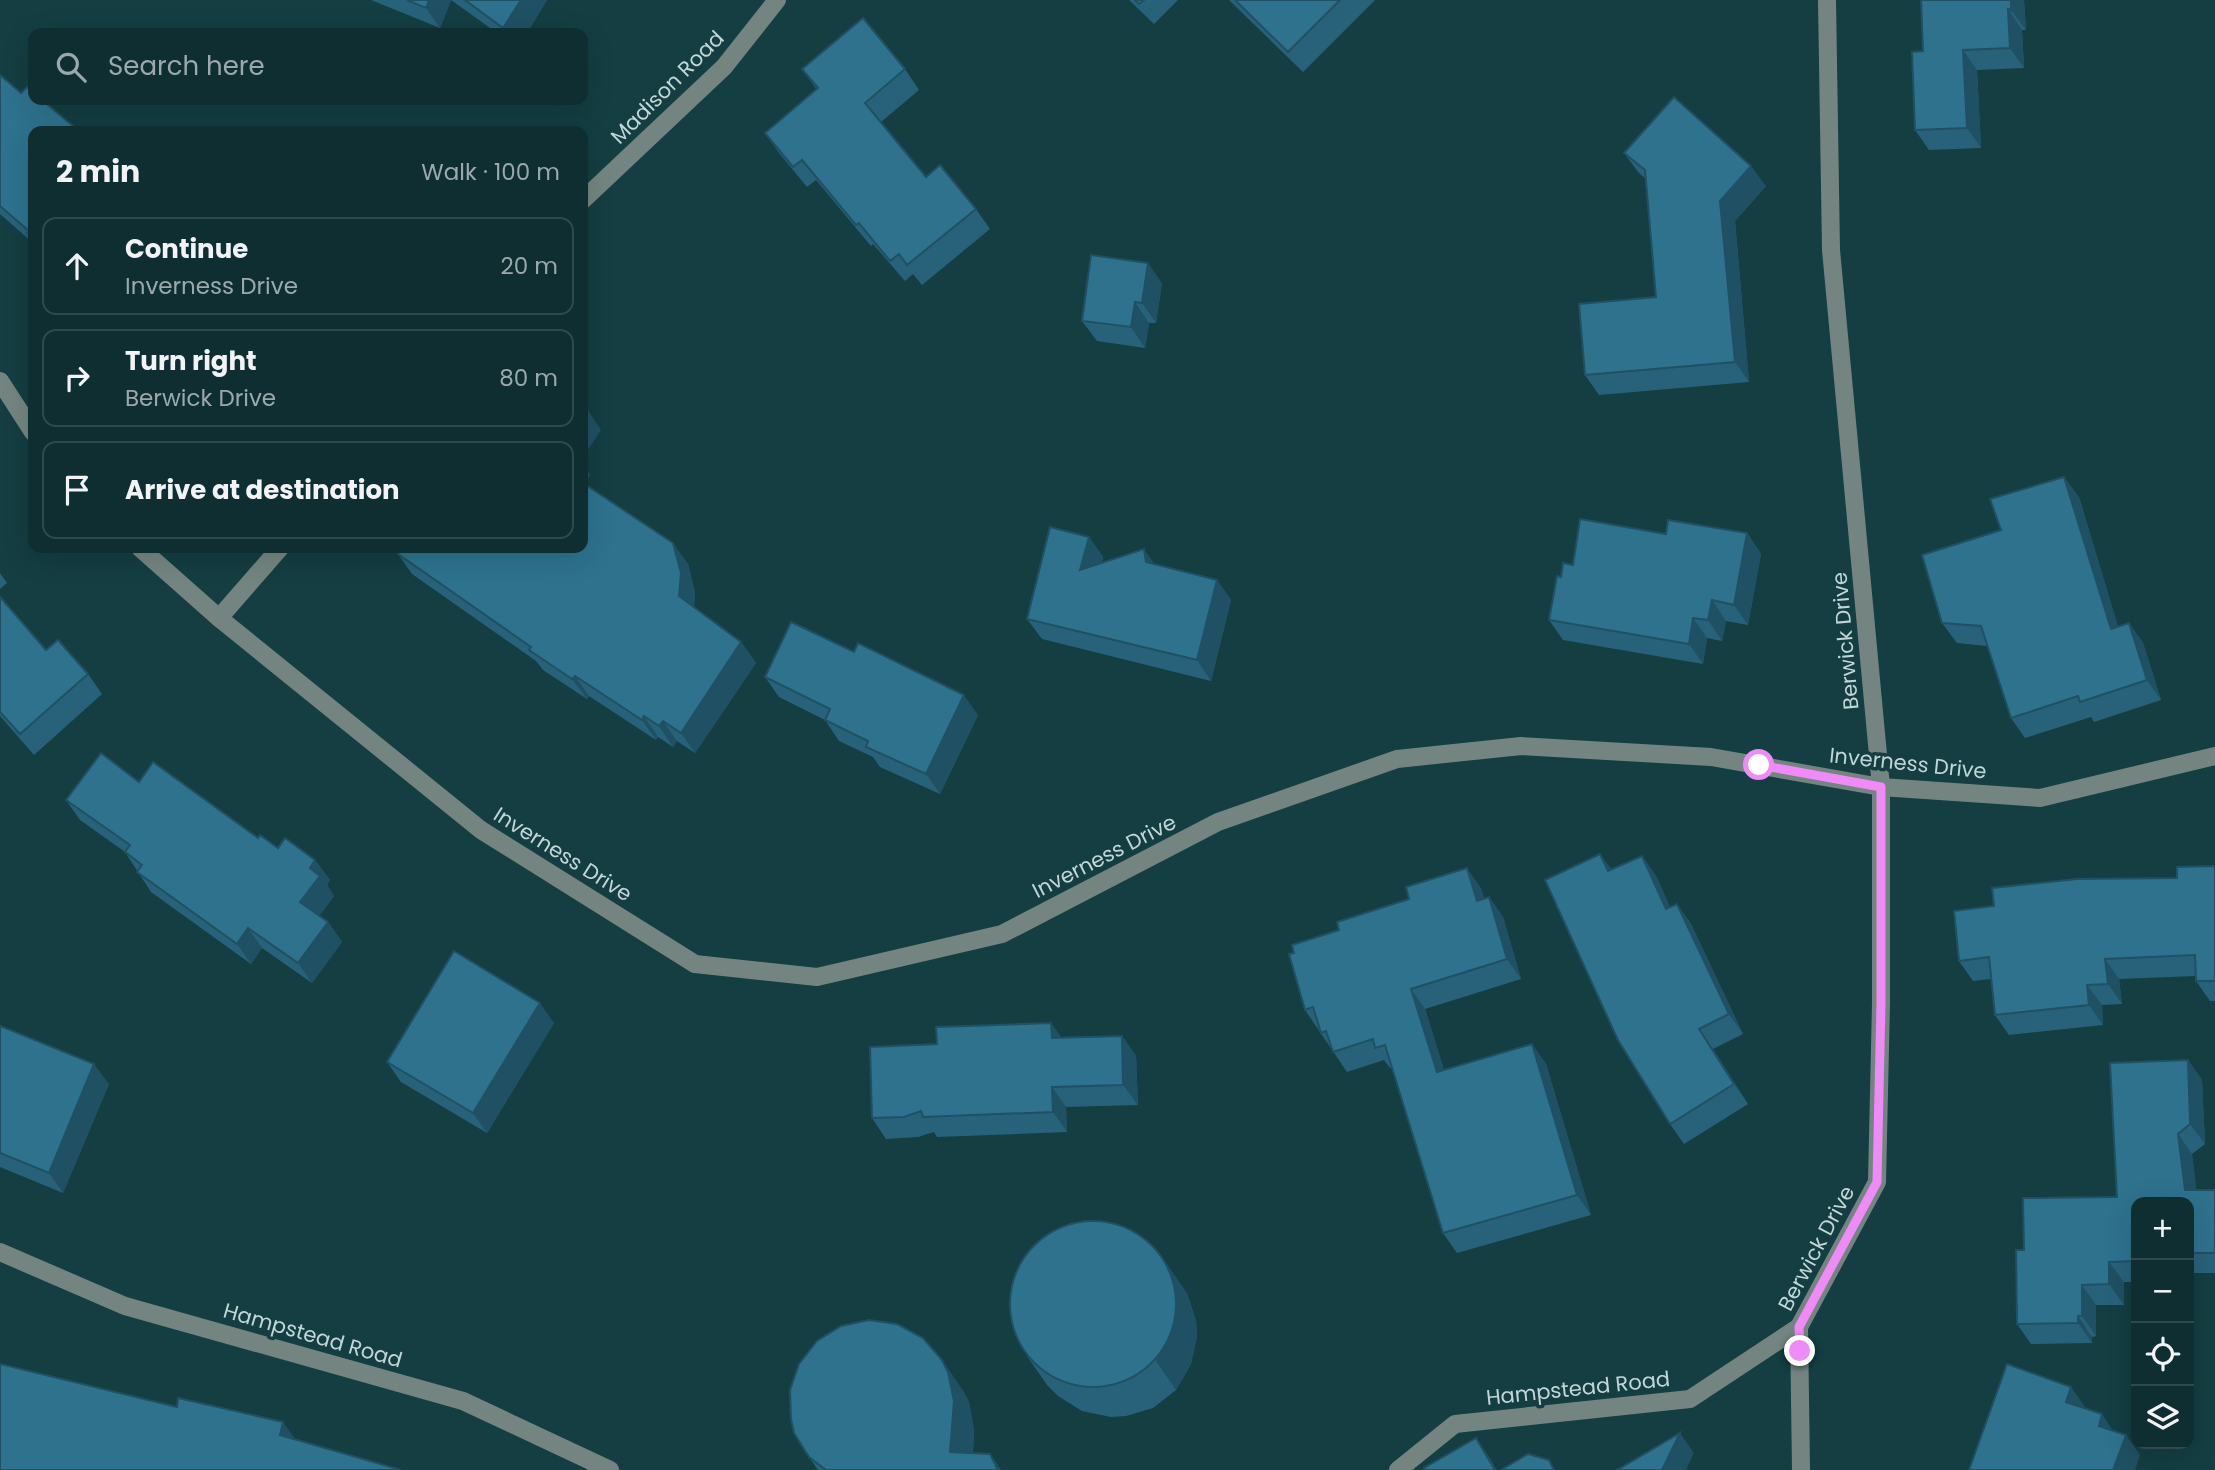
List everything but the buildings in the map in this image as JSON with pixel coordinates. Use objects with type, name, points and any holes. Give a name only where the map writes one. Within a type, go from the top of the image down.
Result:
[{"type":"street","name":"Madison Road","points":[[588,195],[724,67],[777,0]]},
{"type":"street","name":"Berwick Drive","points":[[1801,1470],[1799,1327],[1877,1182],[1881,1003],[1881,787],[1831,250],[1827,0]]},
{"type":"street","points":[[0,381],[28,424]]},
{"type":"street","name":"Inverness Drive","points":[[146,553],[219,618],[481,830],[695,964],[817,977],[1002,934],[1218,822],[1397,759],[1521,746],[1711,757],[1881,787],[2040,799],[2215,756]]},
{"type":"street","points":[[219,618],[276,553]]},
{"type":"street","name":"Hampstead Road","points":[[0,1252],[125,1306],[463,1401],[610,1470]]},
{"type":"street","name":"Hampstead Road","points":[[1398,1470],[1455,1424],[1690,1399],[1799,1327]]},
{"type":"route","points":[[1759,765],[1881,787],[1881,1003],[1877,1182],[1799,1327],[1800,1351]]}]
